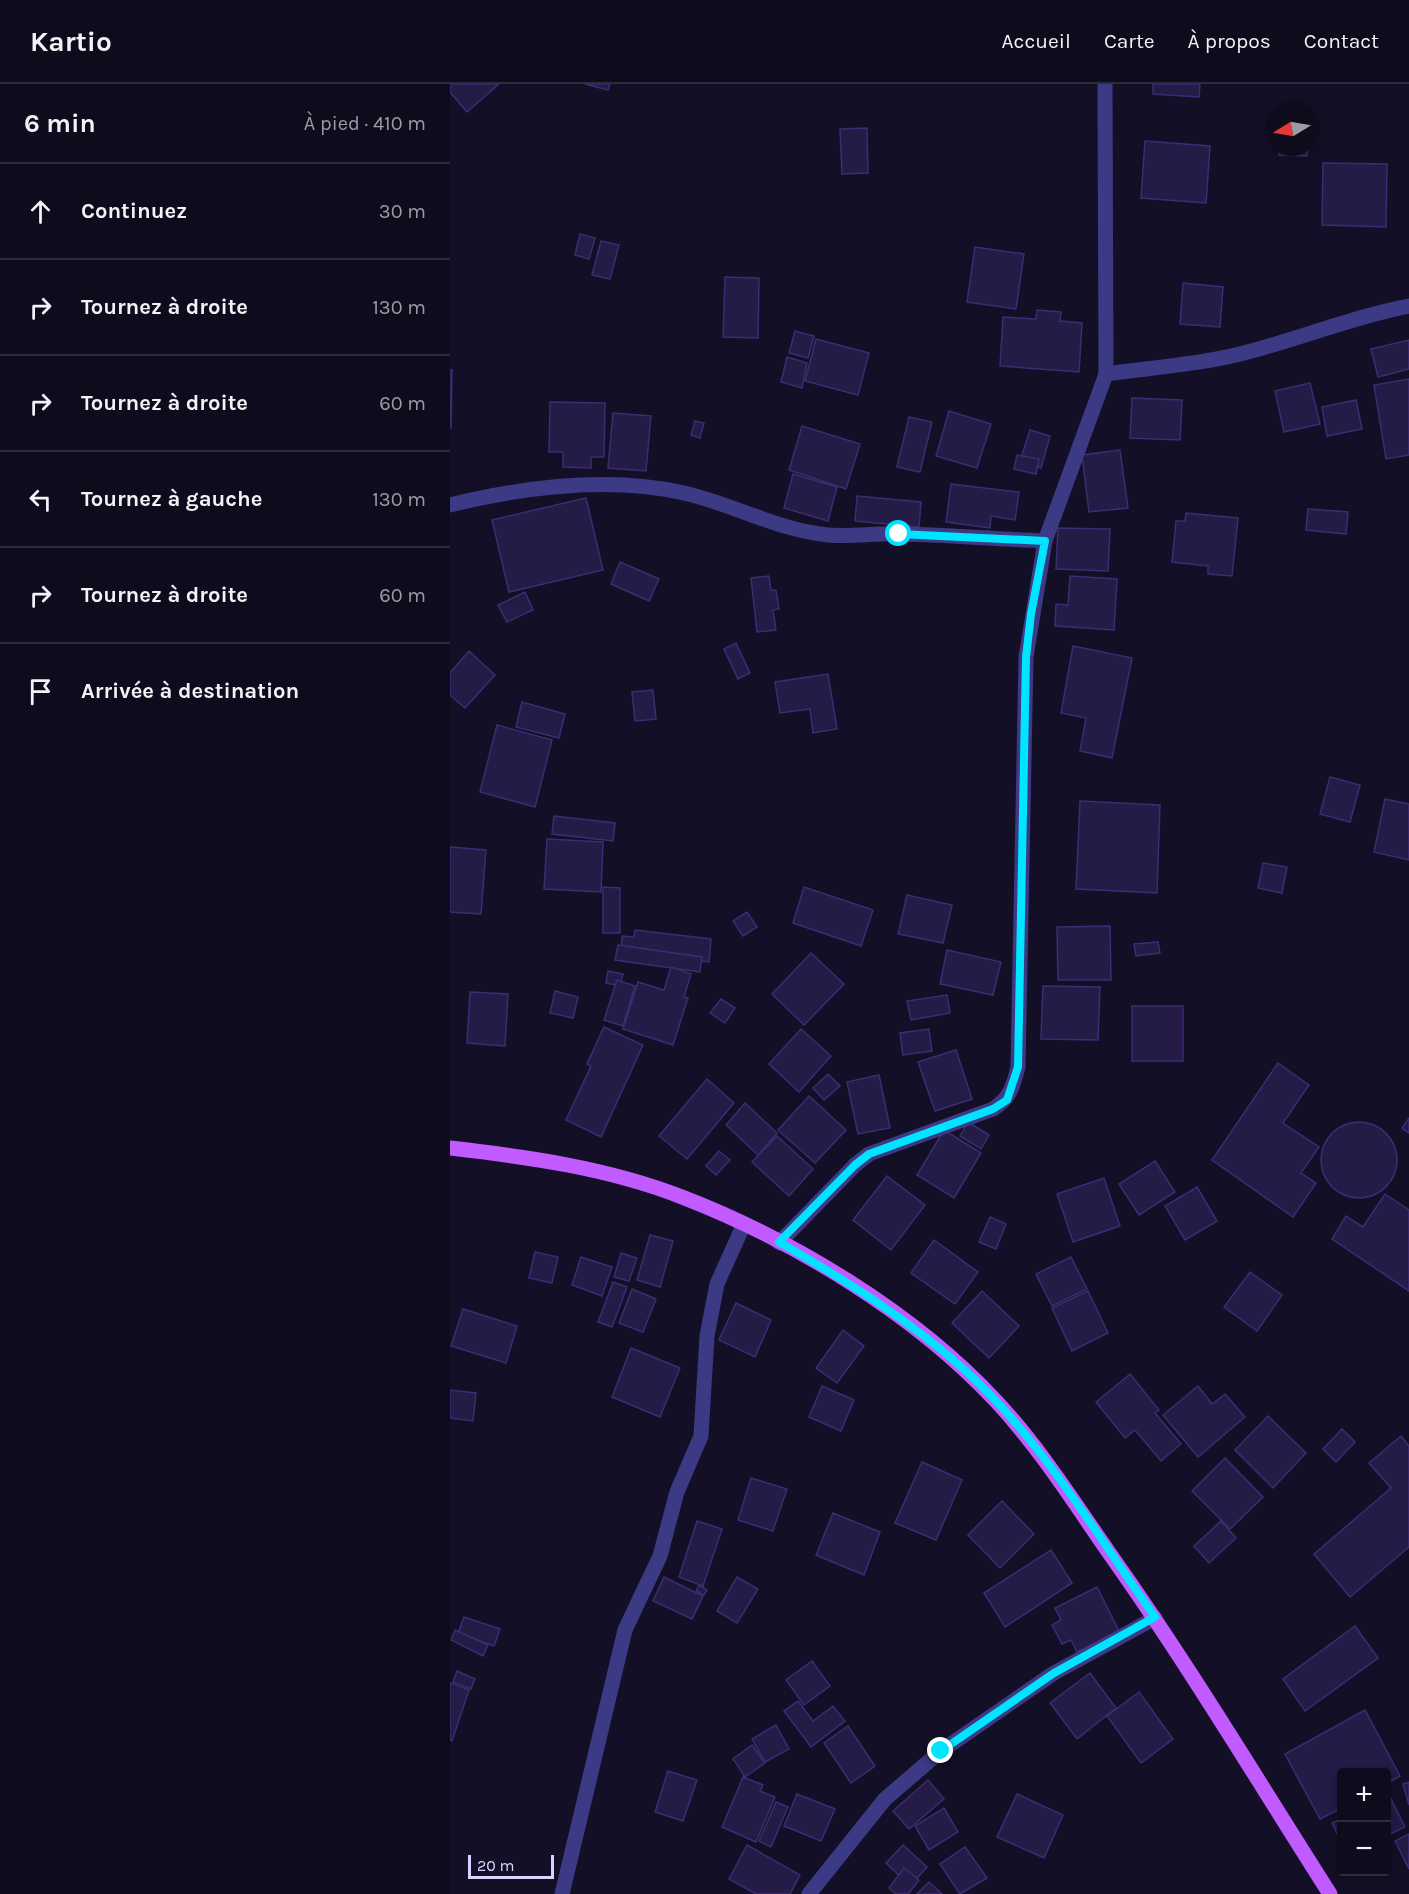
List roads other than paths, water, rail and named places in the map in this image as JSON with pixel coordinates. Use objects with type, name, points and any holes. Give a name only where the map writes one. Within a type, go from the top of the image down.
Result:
[{"type":"main road","points":[[450,1148],[529,1157],[610,1175],[680,1196],[744,1224],[840,1277],[891,1311],[967,1372],[997,1402],[1051,1468],[1155,1617],[1330,1894]]},
{"type":"street","points":[[779,1242],[855,1165],[869,1154],[993,1109],[1007,1100],[1014,1086],[1018,1067],[1026,657],[1031,614],[1045,541],[1106,374],[1105,84]]},
{"type":"street","points":[[1106,374],[1224,358],[1368,314],[1409,306]]},
{"type":"street","points":[[450,505],[497,494],[554,487],[637,486],[685,493],[779,525],[828,535],[899,534],[1045,541]]},
{"type":"street","points":[[562,1894],[625,1630],[660,1556],[676,1492],[701,1436],[707,1336],[717,1284],[744,1224]]},
{"type":"street","points":[[809,1894],[885,1799],[941,1751],[1054,1673],[1155,1617]]}]
